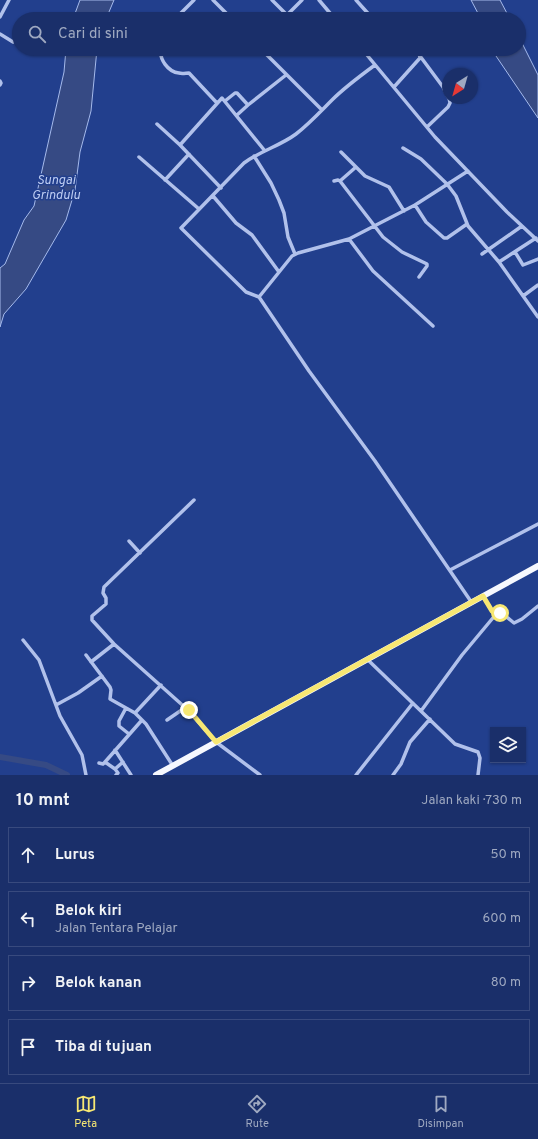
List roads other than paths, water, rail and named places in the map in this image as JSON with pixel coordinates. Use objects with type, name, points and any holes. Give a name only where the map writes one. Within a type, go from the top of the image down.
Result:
[{"type":"main road","points":[[161,774],[216,742],[538,566]]},
{"type":"street","points":[[0,17],[9,0]]},
{"type":"street","points":[[183,12],[194,0]]},
{"type":"street","points":[[213,0],[225,12]]},
{"type":"street","points":[[272,0],[284,12]]},
{"type":"street","points":[[290,12],[302,0]]},
{"type":"street","points":[[319,0],[329,12]]},
{"type":"street","points":[[356,0],[367,12]]},
{"type":"street","points":[[0,34],[12,41]]},
{"type":"street","points":[[161,56],[165,64],[177,73],[189,73],[217,103]]},
{"type":"street","points":[[268,56],[322,110]]},
{"type":"street","points":[[368,56],[427,127],[507,212],[537,239],[500,262]]},
{"type":"street","points":[[394,87],[420,56],[442,86]]},
{"type":"street","points":[[375,65],[356,79],[294,136],[265,150],[244,163],[181,229],[246,292],[258,297],[309,371],[367,450],[472,603]]},
{"type":"street","points":[[236,115],[286,75]]},
{"type":"street","points":[[0,81],[0,85]]},
{"type":"street","points":[[225,101],[237,93],[248,105]]},
{"type":"street","points":[[180,145],[222,98],[265,150]]},
{"type":"street","points":[[427,127],[450,104]]},
{"type":"street","points":[[157,124],[180,145],[221,188]]},
{"type":"street","points":[[403,148],[421,159],[447,184],[456,196],[470,229],[500,262],[522,296],[537,314]]},
{"type":"street","points":[[341,152],[365,176],[389,187],[404,210]]},
{"type":"street","points":[[165,180],[189,154]]},
{"type":"street","points":[[254,156],[271,183],[279,200],[284,213],[288,238],[295,254]]},
{"type":"street","points":[[139,157],[199,209]]},
{"type":"street","points":[[334,181],[340,181],[356,167]]},
{"type":"street","points":[[258,297],[295,254],[349,239],[415,205],[468,171]]},
{"type":"street","points":[[340,181],[383,237],[395,247],[426,263],[427,265],[418,277]]},
{"type":"street","points":[[213,196],[236,223],[252,235],[279,272]]},
{"type":"street","points":[[415,205],[426,222],[444,238],[447,238],[467,224]]},
{"type":"street","points":[[482,254],[522,226]]},
{"type":"street","points":[[349,239],[373,271],[434,326]]},
{"type":"street","points":[[515,252],[524,265],[538,259]]},
{"type":"street","points":[[522,296],[538,285]]},
{"type":"street","points":[[194,500],[104,587],[103,593],[106,598],[106,604],[92,616],[94,623],[114,644],[186,707],[216,742],[260,775]]},
{"type":"street","points":[[450,570],[538,524]]},
{"type":"street","points":[[129,541],[140,553]]},
{"type":"street","points":[[483,596],[492,611],[503,614],[511,621],[516,622],[538,606]]},
{"type":"street","points":[[421,711],[454,668],[462,655],[497,613]]},
{"type":"street","points":[[23,640],[39,660],[67,729],[82,755],[86,775]]},
{"type":"street","points":[[91,662],[114,644]]},
{"type":"street","points":[[86,655],[112,690],[110,699],[135,713],[142,720],[173,766]]},
{"type":"street","points":[[368,659],[455,744],[478,752],[480,758],[478,775]]},
{"type":"street","points":[[56,704],[78,693],[102,676]]},
{"type":"street","points":[[135,713],[161,685]]},
{"type":"street","points":[[356,775],[413,703]]},
{"type":"street","points":[[167,720],[186,707]]},
{"type":"street","points":[[126,708],[119,726],[129,734]]},
{"type":"street","points":[[393,775],[401,764],[410,742],[430,719]]},
{"type":"street","points":[[98,763],[102,764],[105,762],[142,720]]},
{"type":"street","points":[[115,750],[131,775]]},
{"type":"street","points":[[105,762],[115,769],[118,773],[116,775]]},
{"type":"street","points":[[115,769],[123,762]]},
{"type":"water","points":[[80,0],[114,0],[109,12],[76,12]]},
{"type":"water","points":[[471,0],[500,0],[506,12],[477,12]]},
{"type":"water","points":[[526,51],[538,75],[538,118],[496,56],[526,56]]},
{"type":"water","name":"Sungai Grindulu","points":[[65,56],[96,56],[91,111],[80,152],[75,190],[66,220],[26,289],[4,314],[0,327],[0,268],[5,264],[24,220],[34,206],[64,72]]},
{"type":"waterway","points":[[0,757],[46,765],[67,775]]}]
